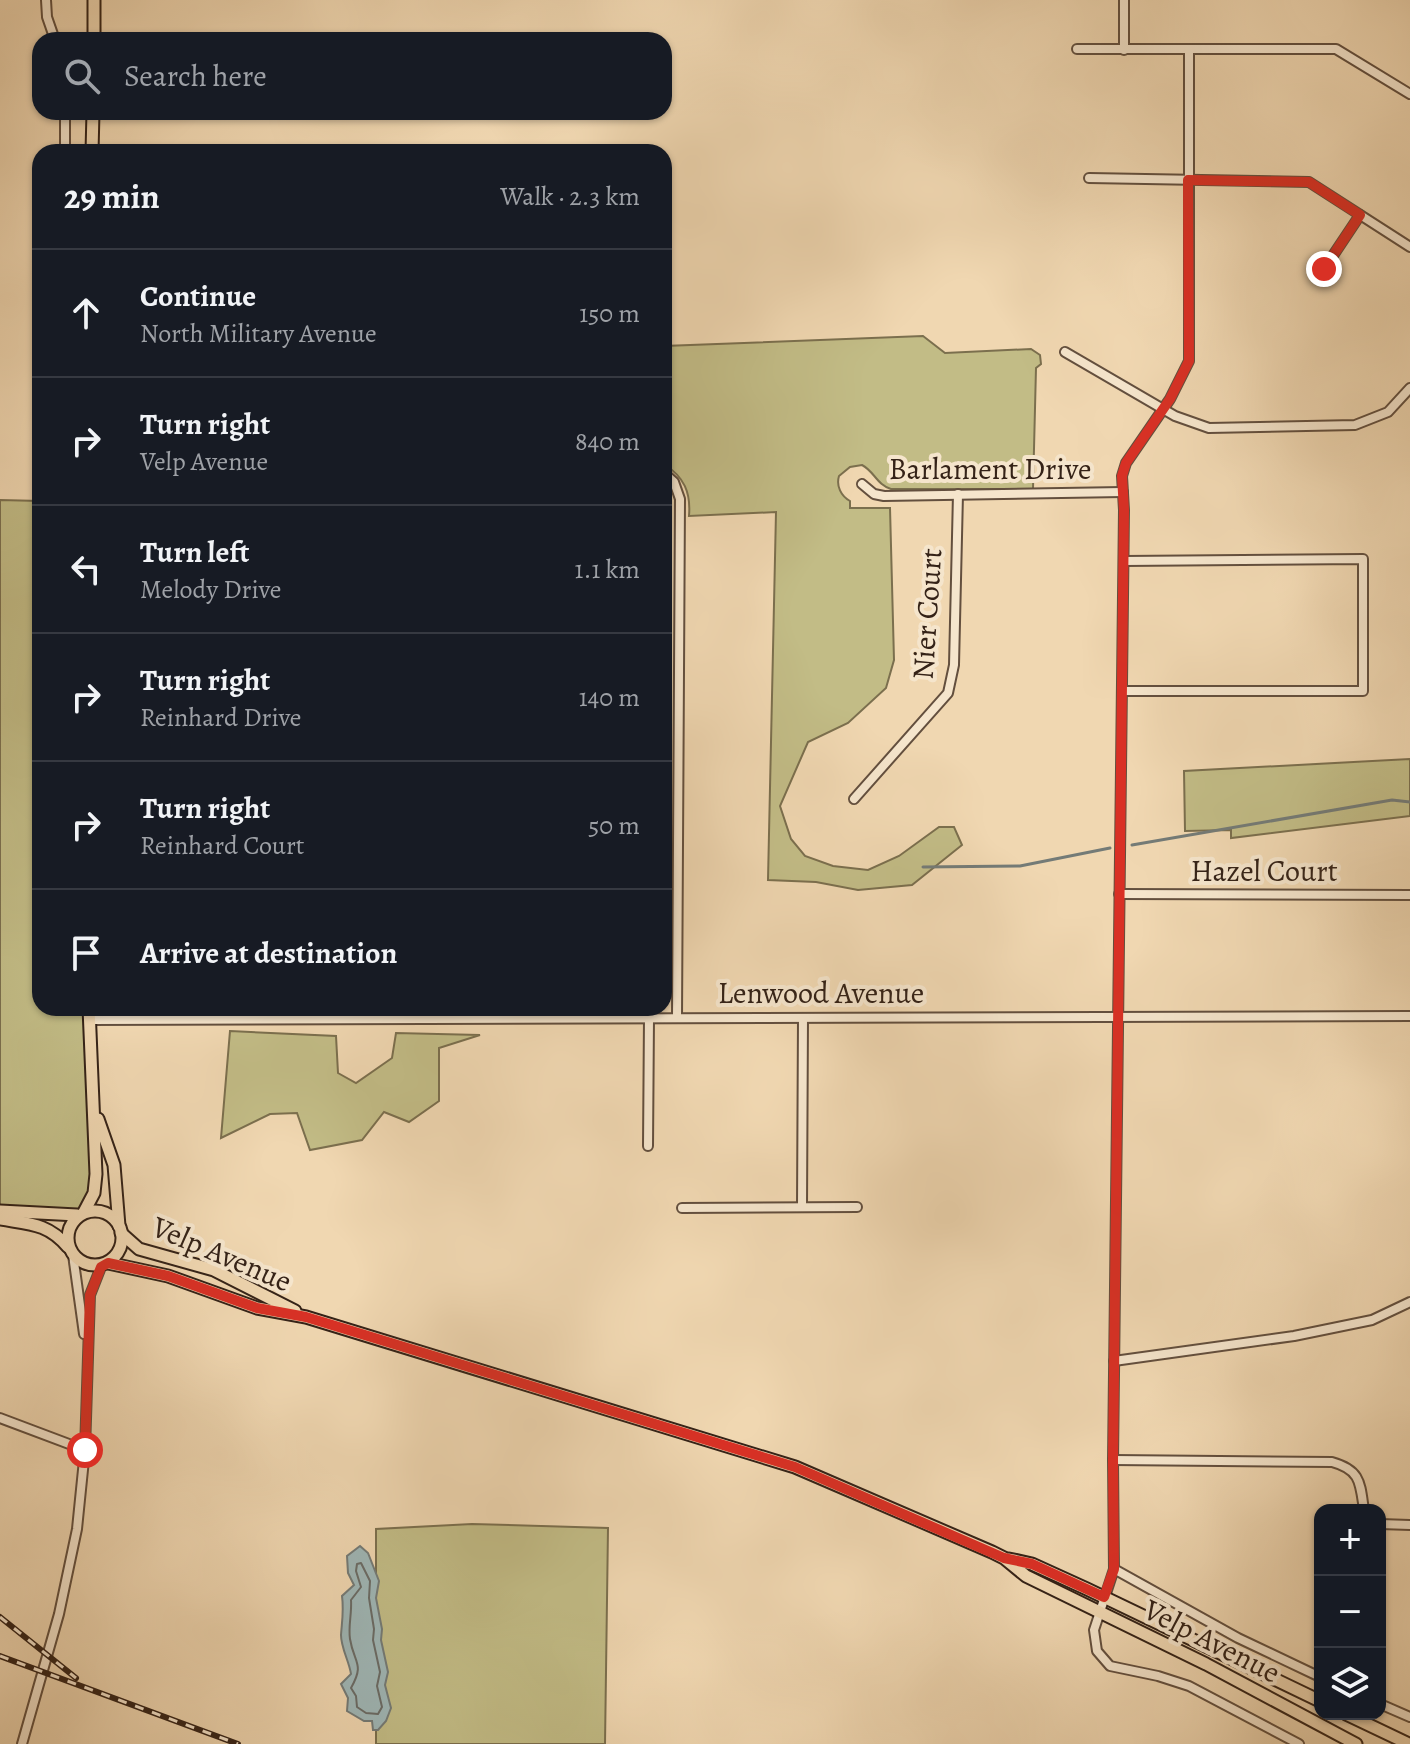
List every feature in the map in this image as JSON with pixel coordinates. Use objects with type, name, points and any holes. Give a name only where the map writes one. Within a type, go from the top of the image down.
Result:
[{"type":"main road","points":[[94,0],[94,32]]},
{"type":"main road","points":[[92,144],[93,120]]},
{"type":"main road","points":[[70,1251],[70,1229],[94,1193],[95,1183],[89,1016]]},
{"type":"main road","points":[[0,1219],[37,1225],[55,1232],[70,1251],[86,1264],[105,1265],[120,1246],[120,1230],[114,1165],[94,1107]]},
{"type":"main road","points":[[0,1211],[105,1213],[120,1230]]},
{"type":"main road","name":"Velp Avenue","points":[[120,1230],[139,1249],[214,1270],[306,1317]]},
{"type":"main road","name":"Velp Avenue","points":[[105,1265],[168,1276],[257,1308],[306,1317],[795,1467],[1004,1558],[1032,1564],[1314,1698]]},
{"type":"main road","name":"Velp Avenue","points":[[1004,1558],[1026,1576],[1356,1744]]},
{"type":"main road","points":[[1359,1720],[1409,1744]]},
{"type":"street","points":[[46,0],[52,32]]},
{"type":"street","points":[[1124,0],[1124,50]]},
{"type":"street","points":[[1077,49],[1336,49],[1410,94]]},
{"type":"street","points":[[1189,51],[1189,361],[1163,409],[1126,463],[1122,476],[1124,561],[1117,1016],[1114,1569],[1094,1630],[1097,1651],[1110,1666],[1189,1686],[1299,1744]]},
{"type":"street","points":[[65,120],[65,144]]},
{"type":"street","points":[[1089,178],[1309,182],[1410,247]]},
{"type":"street","points":[[1324,269],[1360,215]]},
{"type":"street","points":[[1065,352],[1163,409],[1209,428],[1338,427],[1368,422],[1388,412],[1410,388]]},
{"type":"street","points":[[672,480],[680,499],[677,1018]]},
{"type":"street","name":"Barlament Drive","points":[[862,484],[879,496],[1123,492]]},
{"type":"street","name":"Nier Court","points":[[854,799],[948,693],[954,665],[958,494]]},
{"type":"street","points":[[1122,691],[1363,691],[1363,559],[1124,561]]},
{"type":"street","name":"Hazel Court","points":[[1119,894],[1410,895]]},
{"type":"street","name":"Lenwood Avenue","points":[[369,1016],[1410,1016]]},
{"type":"street","points":[[648,1146],[649,1018]]},
{"type":"street","points":[[802,1206],[803,1018]]},
{"type":"street","points":[[682,1208],[857,1207]]},
{"type":"street","points":[[70,1251],[87,1352]]},
{"type":"street","points":[[22,1744],[59,1614],[77,1529],[85,1450],[90,1295],[105,1265]]},
{"type":"street","points":[[1114,1361],[1294,1336],[1372,1320],[1410,1302]]},
{"type":"street","points":[[0,1418],[85,1450]]},
{"type":"street","points":[[1113,1460],[1332,1462],[1348,1467],[1357,1476],[1363,1504]]},
{"type":"street","points":[[1386,1524],[1410,1525]]},
{"type":"street","points":[[1114,1569],[1238,1638],[1314,1674]]},
{"type":"street","points":[[1386,1707],[1410,1717]]},
{"type":"shaded area","points":[[923,336],[945,353],[1031,349],[1040,355],[1041,364],[1036,368],[1033,489],[891,489],[862,465],[850,467],[838,480],[840,490],[850,501],[850,508],[890,508],[894,660],[886,688],[848,723],[808,742],[780,806],[791,839],[805,856],[833,866],[868,870],[899,856],[939,827],[954,827],[962,845],[912,885],[858,890],[816,882],[768,880],[776,512],[689,516],[685,486],[672,470],[672,346]]},
{"type":"shaded area","points":[[0,500],[32,501],[32,1016],[89,1016],[96,1174],[84,1212],[0,1211]]},
{"type":"shaded area","points":[[1410,759],[1410,816],[1231,838],[1231,830],[1185,831],[1184,771]]},
{"type":"shaded area","points":[[230,1031],[336,1036],[338,1073],[356,1083],[392,1058],[396,1033],[480,1035],[439,1048],[439,1101],[409,1122],[384,1112],[362,1140],[310,1150],[297,1113],[270,1114],[221,1138]]},
{"type":"shaded area","points":[[472,1524],[608,1528],[605,1744],[376,1744],[376,1529]]},
{"type":"water","points":[[360,1546],[368,1553],[379,1581],[376,1598],[388,1672],[385,1685],[391,1708],[378,1730],[373,1730],[372,1721],[364,1721],[347,1711],[348,1698],[341,1684],[351,1674],[341,1635],[342,1596],[354,1585],[348,1573],[347,1556]]},
{"type":"waterway","points":[[1132,845],[1392,800],[1410,802]]},
{"type":"waterway","points":[[923,867],[1020,866],[1110,848]]},
{"type":"railway","points":[[0,1617],[76,1678]]},
{"type":"railway","points":[[0,1656],[238,1744]]},
{"type":"route","points":[[85,1450],[90,1295],[101,1267],[108,1263],[168,1276],[257,1308],[306,1317],[795,1467],[1004,1558],[1032,1564],[1104,1597],[1114,1569],[1122,476],[1126,463],[1170,399],[1189,361],[1188,180],[1309,182],[1360,215],[1324,269]]}]
